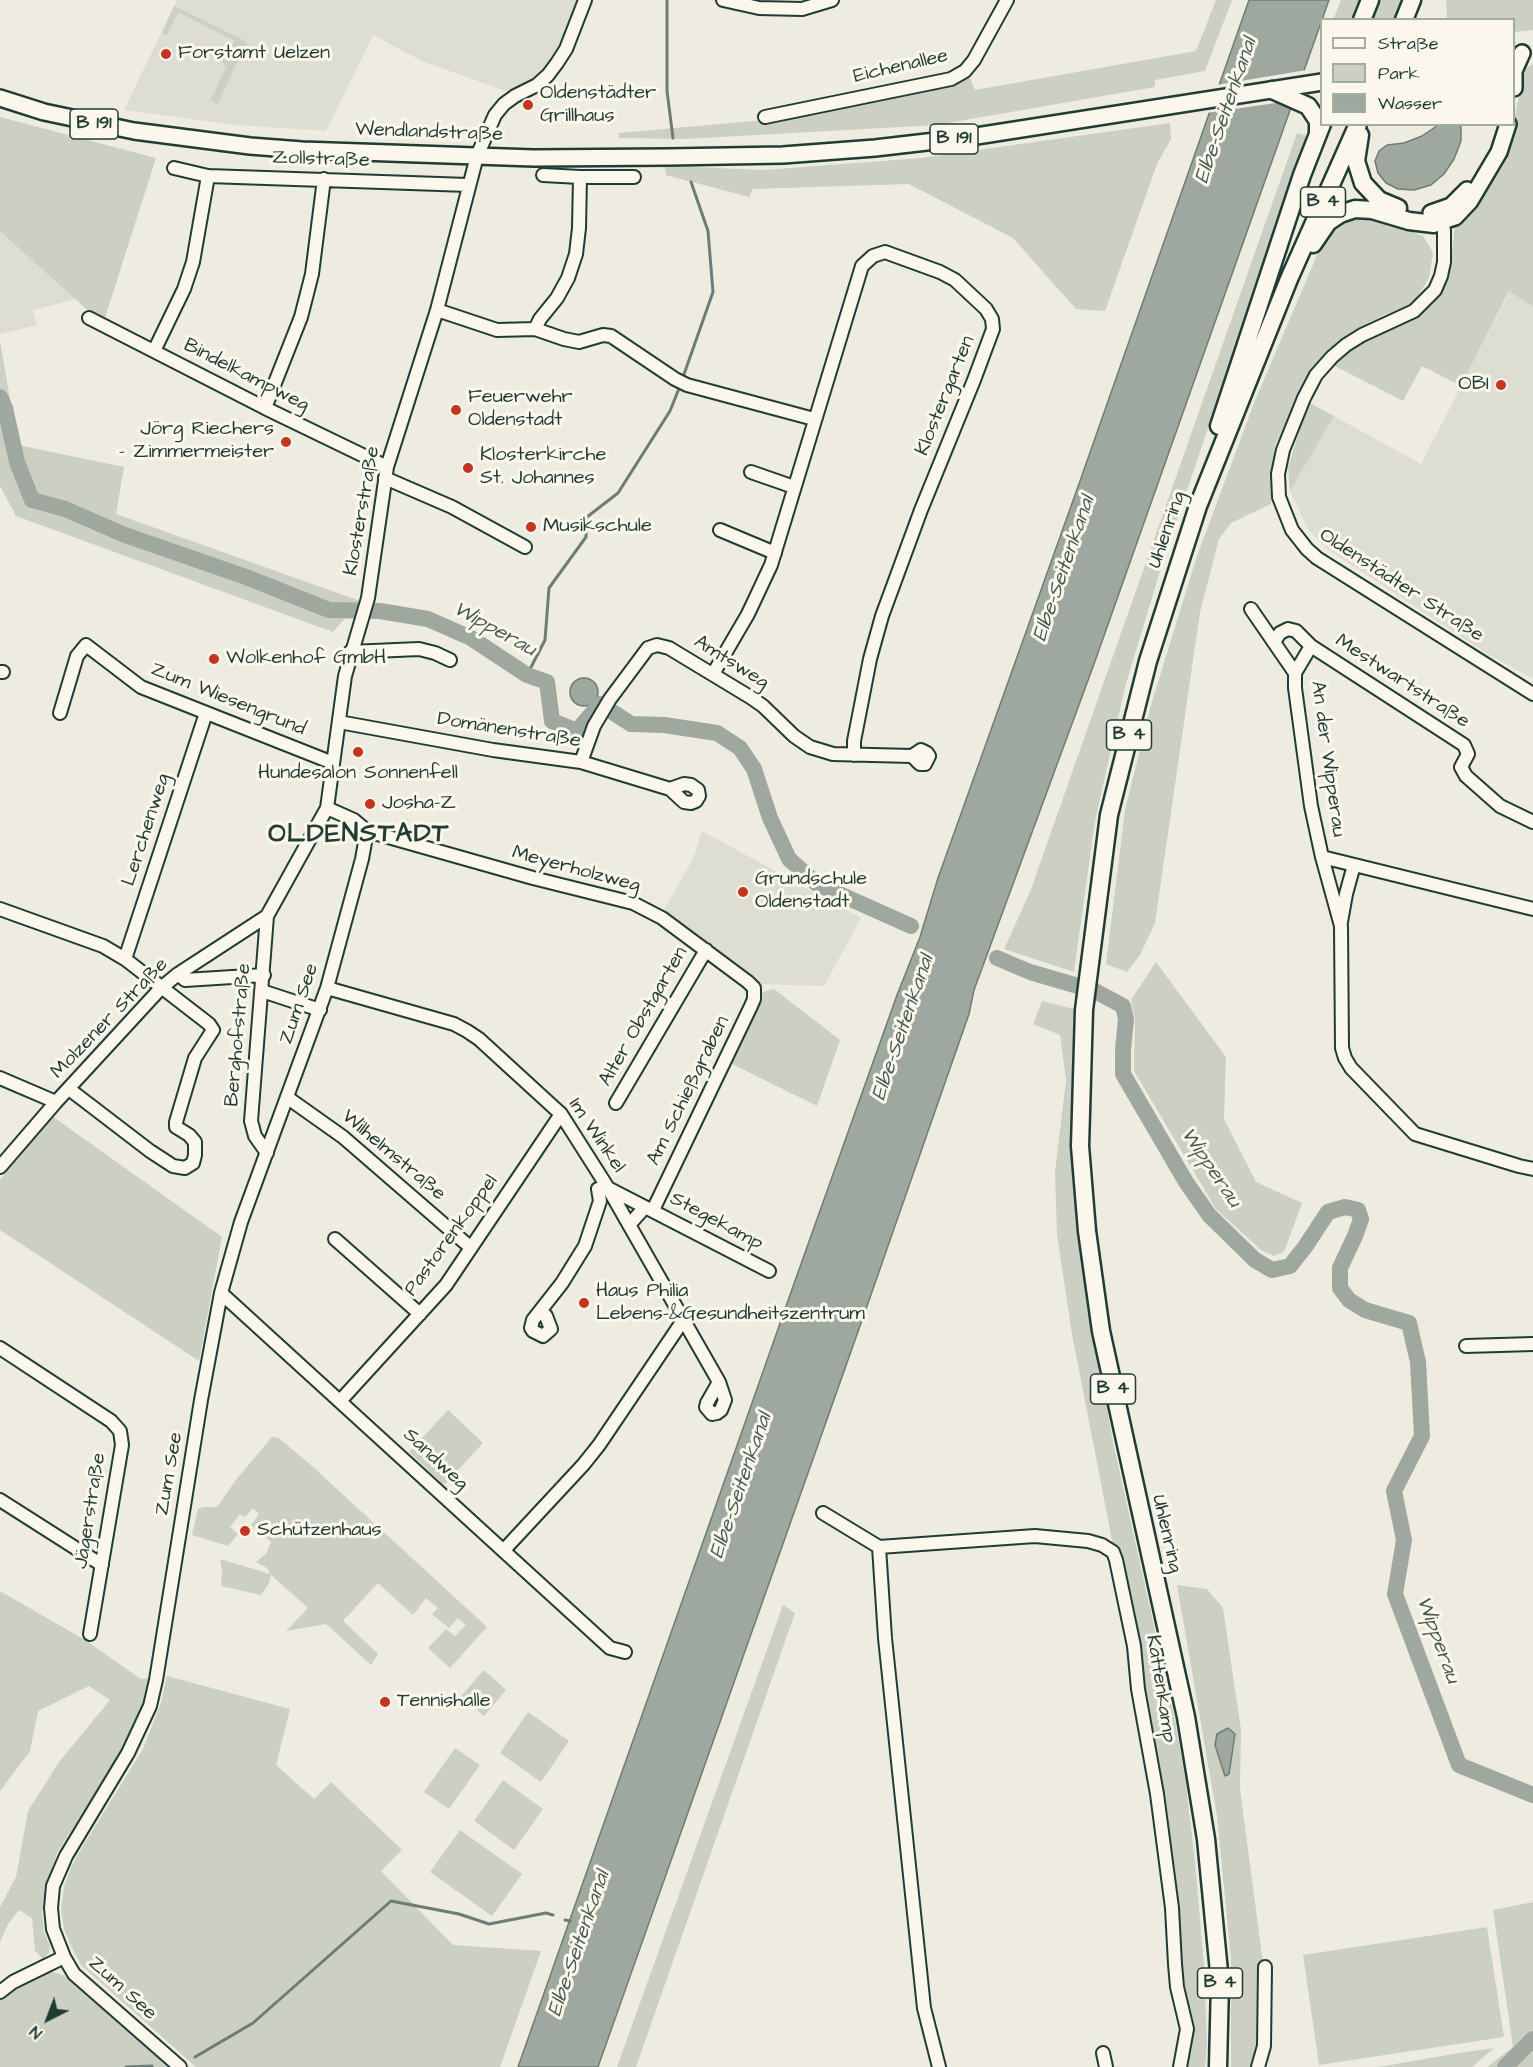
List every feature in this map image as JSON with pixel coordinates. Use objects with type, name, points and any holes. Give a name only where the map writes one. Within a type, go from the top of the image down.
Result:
[{"type":"highway","points":[[1363,18],[1370,0]]},
{"type":"highway","points":[[1405,18],[1412,0]]},
{"type":"highway","points":[[1198,506],[1223,413],[1320,129],[1316,115],[1303,102],[1272,90]]},
{"type":"highway","name":"Uhlenring","points":[[1218,2067],[1220,1982],[1204,1828],[1186,1718],[1101,1331],[1087,1231],[1080,1146],[1084,1010],[1109,815],[1148,661],[1198,506],[1289,279],[1357,126]]},
{"type":"highway","points":[[1363,126],[1356,161],[1359,176],[1367,190],[1386,204],[1436,218]]},
{"type":"highway","points":[[1289,279],[1302,265],[1323,227],[1334,217],[1347,211],[1372,210],[1409,221],[1436,218]]},
{"type":"main road","points":[[1515,69],[1523,53]]},
{"type":"main road","name":"B 191","points":[[1272,90],[1317,83]]},
{"type":"main road","name":"Wendlandstraße","points":[[0,98],[44,112],[134,131],[302,150],[477,156],[668,157],[783,154],[875,148],[970,137],[1272,90]]},
{"type":"main road","points":[[1436,218],[1456,202],[1472,184],[1491,154],[1501,126]]},
{"type":"main road","points":[[1436,218],[1459,213],[1474,195],[1499,152],[1507,126]]},
{"type":"street","name":"Klosterstraße","points":[[327,808],[345,676],[368,598],[386,473],[437,310],[477,156],[495,115],[504,104],[537,85],[557,63],[566,49],[585,0]]},
{"type":"street","points":[[723,0],[759,8],[802,9],[832,0]]},
{"type":"street","name":"Eichenallee","points":[[765,117],[951,79],[965,71],[974,60],[1007,0]]},
{"type":"street","name":"Zollstraße","points":[[174,168],[208,176],[468,185]]},
{"type":"street","points":[[543,175],[634,177]]},
{"type":"street","points":[[154,351],[184,289],[193,262],[208,176]]},
{"type":"street","points":[[535,329],[568,278],[576,254],[580,177]]},
{"type":"street","points":[[265,408],[301,317],[312,274],[324,179]]},
{"type":"street","name":"Oldenstädter Straße","points":[[1436,218],[1443,255],[1443,269],[1439,283],[1422,305],[1406,316],[1378,326],[1346,345],[1316,375],[1287,437],[1277,486],[1282,508],[1292,530],[1317,558],[1533,694]]},
{"type":"street","name":"Klostergarten","points":[[713,674],[748,614],[775,553],[862,266],[873,256],[885,252],[947,276],[971,294],[992,319],[993,329],[921,510],[882,616],[870,659],[854,741],[854,755]]},
{"type":"street","points":[[437,310],[497,330],[535,329],[579,342],[603,335],[611,336],[681,382],[814,419]]},
{"type":"street","name":"Bindelkampweg","points":[[89,318],[265,408],[525,547]]},
{"type":"street","points":[[751,472],[794,487]]},
{"type":"street","points":[[720,530],[775,553]]},
{"type":"street","name":"An der Wipperau","points":[[1251,609],[1295,673],[1304,759],[1322,857],[1341,926]]},
{"type":"street","name":"Mestwartstraße","points":[[1274,642],[1280,633],[1288,629],[1296,631],[1311,646],[1464,745],[1468,754],[1461,767],[1466,776],[1500,806],[1533,822]]},
{"type":"street","name":"Zum Wiesengrund","points":[[60,713],[77,656],[86,645],[141,687],[333,763]]},
{"type":"street","name":"Amtsweg","points":[[581,762],[594,726],[609,699],[648,648],[657,645],[669,648],[763,706],[794,736],[810,747],[833,754],[912,756]]},
{"type":"street","name":"Mestwartstraße","points":[[1295,673],[1311,646]]},
{"type":"street","points":[[351,652],[418,649],[450,660]]},
{"type":"street","name":"Lerchenweg","points":[[125,959],[206,713]]},
{"type":"street","name":"Domänenstraße","points":[[339,722],[493,750],[581,762],[670,789]]},
{"type":"street","name":"Meyerholzweg","points":[[327,808],[354,820],[367,831],[533,878],[633,903],[662,918],[748,981],[754,988]]},
{"type":"street","name":"Molzener Straße","points":[[0,1167],[56,1102],[161,988],[178,974],[267,916],[327,808]]},
{"type":"street","name":"Zum See","points":[[180,2067],[74,1974],[53,1929],[51,1908],[53,1886],[66,1856],[128,1753],[150,1706],[221,1293],[241,1222],[327,988],[362,859],[367,831]]},
{"type":"street","points":[[1322,857],[1533,909]]},
{"type":"street","name":"An der Wipperau","points":[[1354,865],[1341,926],[1342,1048],[1345,1058],[1351,1068],[1415,1134],[1533,1169]]},
{"type":"street","points":[[0,909],[103,946],[125,959],[209,1024],[213,1030],[195,1058],[176,1122],[176,1127],[195,1142],[193,1163],[185,1168],[173,1166],[69,1089]]},
{"type":"street","name":"Berghofstraße","points":[[267,916],[251,1120],[255,1136],[267,1153]]},
{"type":"street","name":"Alter Obstgarten","points":[[616,1103],[706,950]]},
{"type":"street","points":[[178,974],[185,980],[264,975]]},
{"type":"street","name":"Im Winkel","points":[[327,988],[454,1024],[479,1039],[561,1114],[607,1187],[719,1382]]},
{"type":"street","name":"Am Schießgraben","points":[[649,1208],[751,1006],[754,999],[754,988]]},
{"type":"street","points":[[262,991],[320,1010]]},
{"type":"street","name":"Molzener Straße","points":[[0,1078],[56,1102]]},
{"type":"street","name":"Wilhelmstraße","points":[[288,1098],[343,1137],[470,1247]]},
{"type":"street","name":"Pastorenkoppel","points":[[341,1400],[446,1285],[561,1114]]},
{"type":"street","points":[[541,1311],[585,1246],[600,1201],[598,1189],[607,1187]]},
{"type":"street","name":"Stegekamp","points":[[607,1187],[769,1271]]},
{"type":"street","name":"Stegekamp","points":[[629,1225],[649,1208]]},
{"type":"street","points":[[334,1239],[420,1314]]},
{"type":"street","name":"Sandweg","points":[[221,1293],[341,1400],[610,1648],[625,1652]]},
{"type":"street","points":[[504,1550],[599,1445],[684,1318]]},
{"type":"street","points":[[1466,1346],[1533,1344]]},
{"type":"street","name":"Jägerstraße","points":[[0,1348],[111,1421],[120,1431],[122,1445],[90,1634]]},
{"type":"street","points":[[0,1500],[102,1565]]},
{"type":"street","points":[[823,1513],[879,1547],[885,1638],[924,2008],[939,2067]]},
{"type":"street","name":"Kattenkamp","points":[[879,1547],[1035,1536],[1088,1541],[1102,1545],[1113,1552],[1134,1646],[1138,1689],[1157,1794],[1172,1908],[1174,1964],[1187,2029],[1180,2067]]},
{"type":"street","points":[[0,1992],[12,1982],[64,1956]]},
{"type":"street","points":[[1257,2067],[1264,2046],[1264,1966]]},
{"type":"street","points":[[1103,2053],[1106,2067]]},
{"type":"shaded area","points":[[177,0],[579,0],[556,53],[536,75],[509,92],[424,62],[373,35],[326,131],[236,125],[124,110]]},
{"type":"shaded area","points":[[0,204],[44,254],[76,299],[33,310],[37,325],[0,334]]},
{"type":"shaded area","points":[[1510,291],[1533,307],[1533,679],[1486,653],[1327,549],[1309,531],[1290,491],[1334,416],[1421,464]]},
{"type":"shaded area","name":"Grundschule Oldenstadt","points":[[702,831],[861,918],[824,986],[757,984],[661,915],[693,859]]},
{"type":"green space","points":[[1216,0],[1232,0],[1205,71],[1155,80],[1155,87],[936,125],[684,139],[619,138],[619,133],[764,120],[970,78],[975,90],[1196,51]]},
{"type":"green space","points":[[1341,0],[1362,0],[1354,18],[1334,18]]},
{"type":"green space","points":[[1376,0],[1403,0],[1394,18],[1369,18]]},
{"type":"green space","points":[[1446,0],[1533,0],[1533,30],[1515,32],[1515,18],[1447,18]]},
{"type":"green space","points":[[174,6],[247,42],[217,105],[211,99],[226,68],[222,61],[235,41],[178,12],[167,35],[162,33]]},
{"type":"green space","points":[[1533,64],[1533,307],[1509,291],[1461,386],[1422,366],[1403,401],[1331,364],[1342,354],[1442,287],[1451,261],[1455,223],[1511,126],[1515,126],[1524,70]]},
{"type":"green space","points":[[0,117],[156,158],[103,324],[0,231]]},
{"type":"green space","points":[[1170,123],[1171,139],[1157,164],[1105,311],[1076,309],[1013,238],[909,184],[753,189],[749,197],[666,175],[665,166],[763,170],[921,158]]},
{"type":"green space","points":[[1297,133],[1307,136],[1164,558],[1125,687],[1095,821],[1074,972],[1004,949],[1030,892]]},
{"type":"green space","points":[[1368,214],[1423,236],[1433,253],[1429,278],[1412,305],[1384,315],[1351,332],[1318,362],[1275,445],[1271,504],[1231,523],[1219,539],[1200,612],[1155,923],[1140,955],[1127,972],[1106,964],[1125,810],[1151,705],[1196,559],[1254,403],[1326,234],[1344,217]]},
{"type":"green space","points":[[0,341],[18,445],[124,467],[116,514],[360,601],[333,632],[16,516],[0,486]]},
{"type":"green space","points":[[1308,402],[1334,416],[1290,491],[1288,468]]},
{"type":"green space","points":[[1156,962],[1226,1057],[1224,1119],[1256,1182],[1302,1203],[1284,1252],[1274,1256],[1261,1250],[1216,1209],[1134,1071],[1135,1019],[1131,1000]]},
{"type":"green space","points":[[774,989],[840,1040],[817,1106],[730,1063],[763,992]]},
{"type":"green space","points":[[1042,1001],[1074,1009],[1073,1145],[1084,1282],[1113,1442],[1175,1720],[1186,1784],[1204,1966],[1207,2043],[1205,2067],[1183,2067],[1194,2030],[1181,1969],[1166,1801],[1134,1621],[1112,1540],[1072,1334],[1057,1235],[1055,1172],[1066,1080],[1060,1035],[1033,1024]]},
{"type":"green space","points":[[52,1116],[222,1237],[199,1361],[0,1230],[0,1180]]},
{"type":"green space","points":[[448,1410],[483,1443],[443,1484],[409,1452]]},
{"type":"green space","points":[[272,1437],[279,1438],[313,1467],[487,1627],[450,1668],[428,1648],[446,1629],[455,1636],[466,1625],[458,1618],[449,1628],[432,1614],[438,1608],[426,1598],[413,1615],[378,1583],[343,1621],[378,1654],[371,1665],[326,1624],[286,1631],[308,1608],[271,1575],[261,1595],[221,1586],[220,1559],[270,1574],[267,1568],[256,1562],[266,1554],[271,1542],[251,1525],[259,1514],[253,1508],[245,1517],[240,1514],[230,1527],[238,1534],[228,1546],[192,1535],[198,1509],[216,1507]]},
{"type":"green space","points":[[1177,1585],[1207,1589],[1223,1608],[1241,1730],[1240,1789],[1266,1986],[1256,2067],[1231,2067],[1231,1959],[1217,1816]]},
{"type":"green space","points":[[0,1591],[85,1640],[141,1679],[150,1678],[143,1706],[123,1750],[57,1853],[47,1884],[42,1912],[44,1932],[50,1946],[49,1953],[43,1959],[35,1951],[32,1918],[19,1910],[8,1924],[0,1942],[0,1907],[16,1877],[28,1811],[59,1762],[110,1700],[89,1686],[38,1711],[30,1751],[0,1791]]},
{"type":"green space","points":[[783,1605],[795,1613],[636,2067],[617,2067]]},
{"type":"green space","points":[[484,1670],[506,1690],[484,1716],[461,1696]]},
{"type":"green space","points":[[167,1676],[290,1709],[276,1765],[314,1799],[331,1782],[402,1850],[381,1871],[453,1945],[541,1951],[500,2067],[196,2067],[81,1965],[64,1929],[61,1910],[64,1887],[81,1849],[143,1749],[161,1703]]},
{"type":"green space","points":[[528,1712],[569,1741],[541,1782],[500,1753]]},
{"type":"green space","points":[[455,1748],[480,1765],[449,1809],[424,1792]]},
{"type":"green space","points":[[503,1780],[543,1809],[514,1850],[474,1821]]},
{"type":"green space","points":[[460,1830],[522,1874],[492,1916],[430,1872]]},
{"type":"green space","points":[[1533,1902],[1533,2067],[1487,2067],[1513,2047],[1493,1910]]},
{"type":"green space","points":[[1487,1927],[1504,2037],[1319,2065],[1303,1955]]},
{"type":"green space","points":[[51,1971],[65,1976],[168,2067],[0,2067],[0,1997],[13,1987]]},
{"type":"green space","points":[[1494,2048],[1472,2067],[1378,2067],[1465,2052]]},
{"type":"water","name":"Elbe-Seitenkanal","points":[[1249,0],[1329,0],[1323,18],[1320,18],[1320,25],[1094,664],[974,990],[969,1014],[598,2067],[518,2067],[796,1278],[920,937],[938,878]]},
{"type":"water","points":[[1437,126],[1460,126],[1461,141],[1454,159],[1444,174],[1431,185],[1414,190],[1398,189],[1386,183],[1378,173],[1375,161],[1379,151],[1387,145],[1404,143],[1422,136]]},
{"type":"water","points":[[584,678],[594,682],[598,692],[594,702],[584,706],[574,702],[570,692],[574,682]]},
{"type":"water","points":[[1228,1728],[1235,1734],[1229,1774],[1225,1776],[1215,1745],[1217,1734]]},
{"type":"pier","points":[[1307,70],[1295,105],[1283,102],[1206,113],[1216,85]]},
{"type":"waterway","points":[[667,0],[667,91],[673,138]]},
{"type":"waterway","points":[[682,380],[713,292],[708,231],[691,182]]},
{"type":"waterway","points":[[527,675],[545,640],[549,588],[586,537],[587,517],[618,493],[670,411],[680,386]]},
{"type":"waterway","name":"Wipperau","points":[[0,397],[5,408],[17,462],[32,500],[65,509],[125,535],[246,577],[329,610],[380,611],[428,619],[471,638],[527,675],[547,682],[552,721],[577,731],[600,704],[631,724],[664,725],[717,733],[740,748],[754,769],[770,818],[789,859],[817,884],[911,926]]},
{"type":"waterway","name":"Wipperau","points":[[997,958],[1030,972],[1095,991],[1123,1006],[1126,1019],[1123,1074],[1186,1182],[1209,1215],[1255,1260],[1272,1270],[1290,1266],[1328,1212],[1345,1207],[1358,1210],[1361,1219],[1340,1268],[1340,1288],[1349,1300],[1365,1310],[1409,1323],[1418,1362],[1422,1436],[1394,1491],[1404,1540],[1395,1594],[1459,1765],[1533,1795]]},
{"type":"waterway","points":[[195,2057],[253,2023],[391,1901],[459,1914],[489,1924],[546,1913],[553,1915]]},
{"type":"waterway","name":"Elbe-Seitenkanal","points":[[565,1920],[570,1921]]},
{"type":"waterway","name":"Wipperau","points":[[1505,2067],[1533,2039]]},
{"type":"waterway","points":[[126,2067],[152,2066]]},
{"type":"place","name":"Forstamt Uelzen","points":[[166,54]]},
{"type":"place","name":"Oldenstädter Grillhaus","points":[[528,105]]},
{"type":"place","name":"OBI","points":[[1501,385]]},
{"type":"place","name":"Feuerwehr Oldenstadt","points":[[456,410]]},
{"type":"place","name":"Jörg Riechers - Zimmermeister","points":[[286,442]]},
{"type":"place","name":"Klosterkirche St. Johannes","points":[[468,468]]},
{"type":"place","name":"Musikschule","points":[[531,527]]},
{"type":"place","name":"Wolkenhof GmbH","points":[[214,659]]},
{"type":"place","name":"Hundesalon Sonnenfell","points":[[358,752]]},
{"type":"place","name":"Josha-Z","points":[[370,804]]},
{"type":"place","name":"Grundschule Oldenstadt","points":[[743,892]]},
{"type":"place","name":"Haus Philia Lebens-&Gesundheitszentrum","points":[[584,1303]]},
{"type":"place","name":"Schützenhaus","points":[[245,1531]]},
{"type":"place","name":"Tennishalle","points":[[385,1702]]},
{"type":"district","name":"OLDENSTADT","points":[[359,836]]}]
